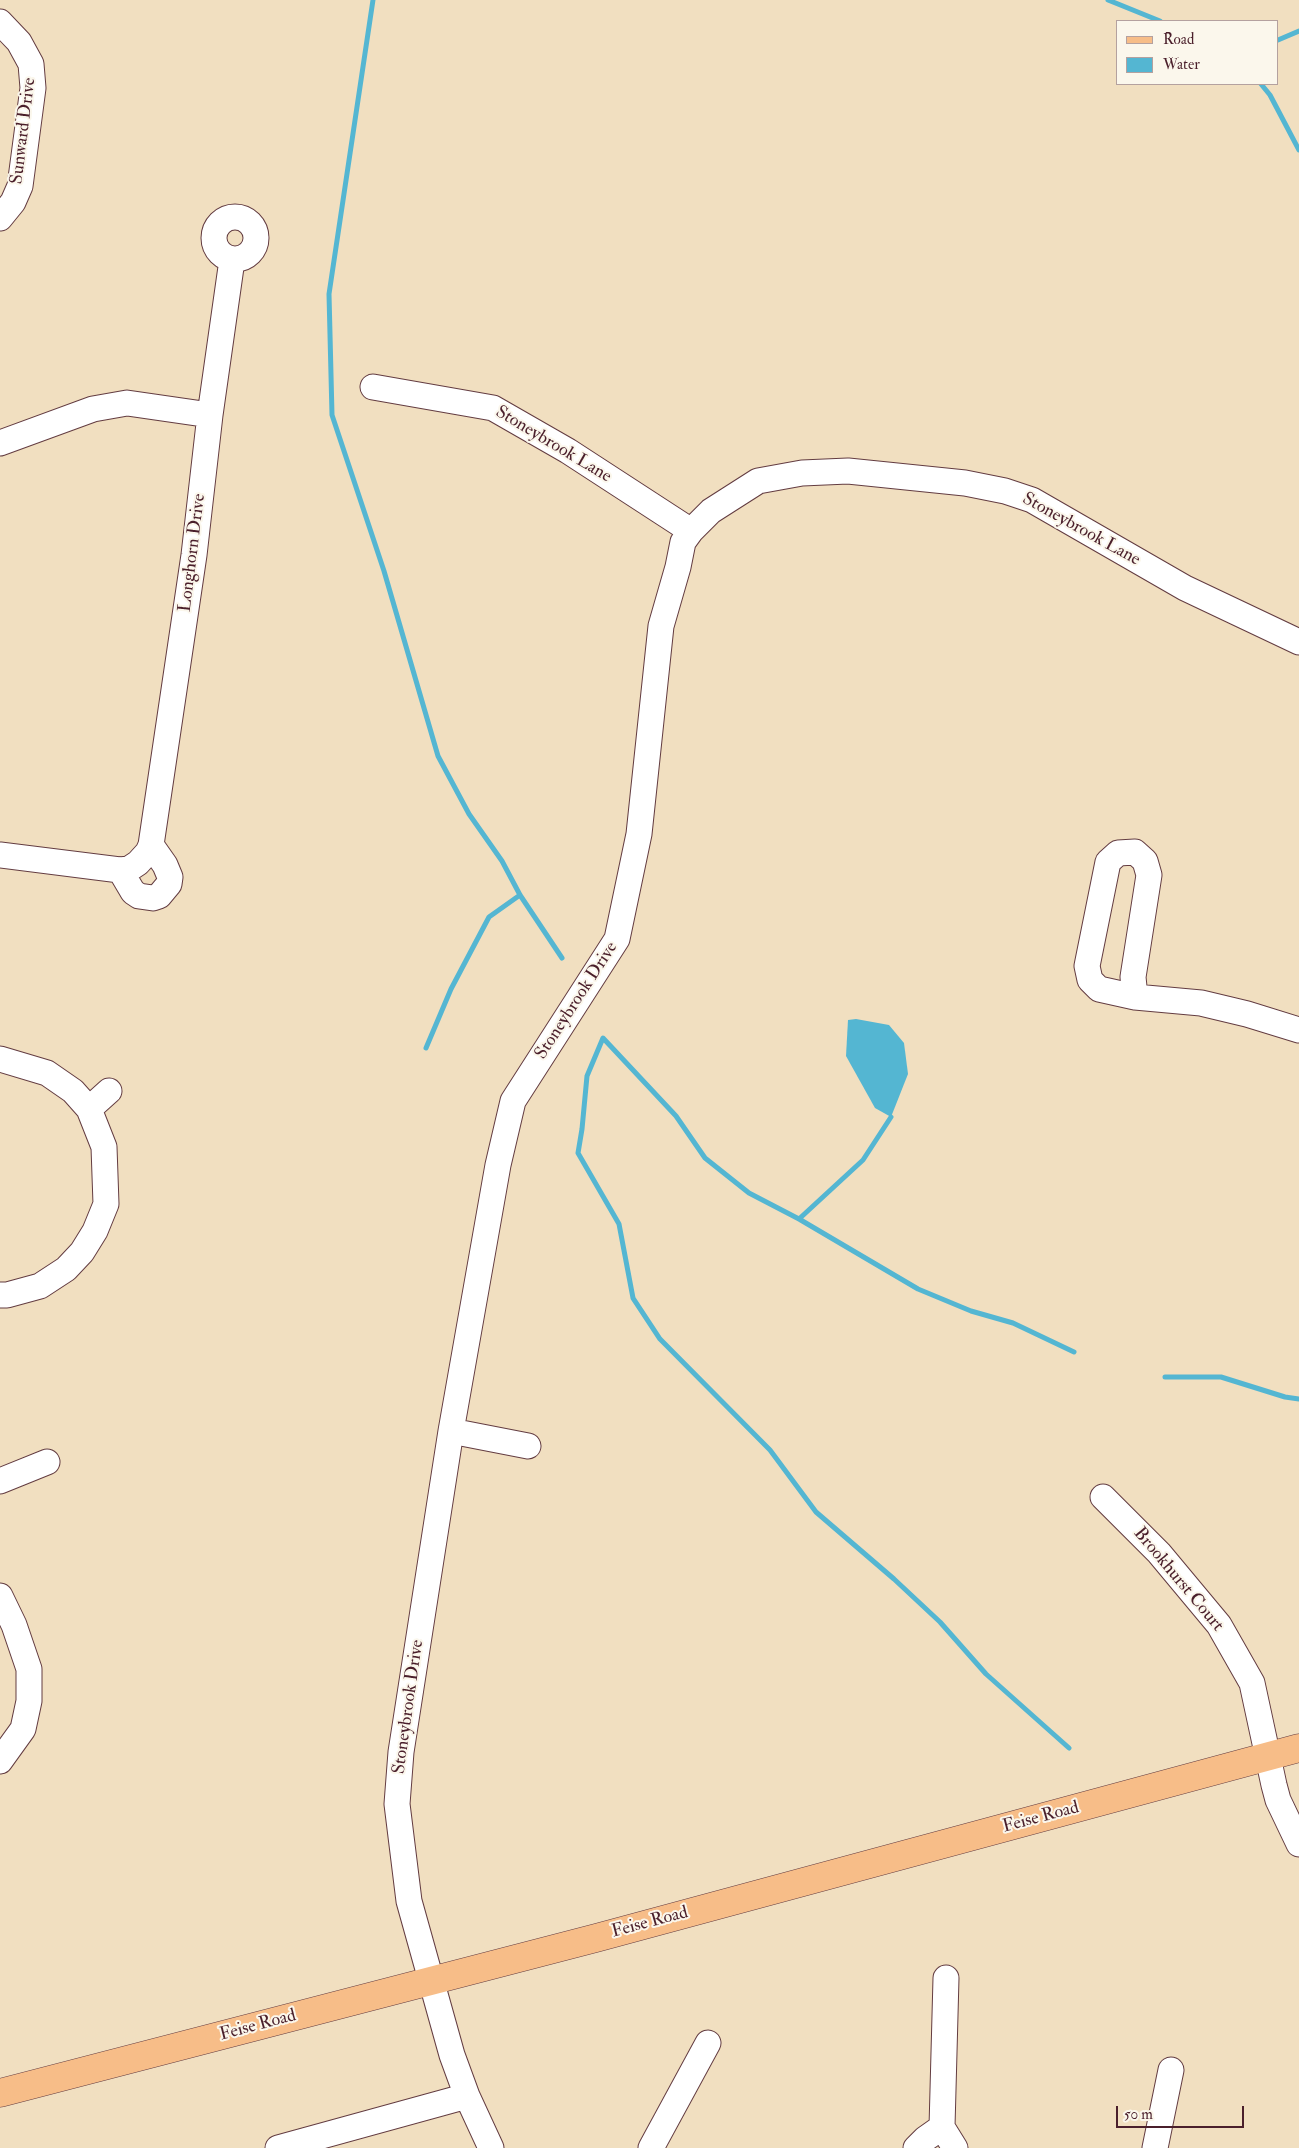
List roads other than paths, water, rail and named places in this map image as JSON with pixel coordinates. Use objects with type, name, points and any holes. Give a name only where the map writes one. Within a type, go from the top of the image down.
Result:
[{"type":"main road","name":"Feise Road","points":[[0,2092],[432,1981],[1299,1748]]},
{"type":"street","name":"Sunward Drive","points":[[0,22],[19,42],[31,64],[33,88],[20,186],[1,218]]},
{"type":"street","name":"Longhorn Drive","points":[[120,870],[129,869],[138,863],[148,852],[151,845],[194,555],[210,415],[232,260]]},
{"type":"street","name":"Stoneybrook Lane","points":[[373,387],[493,408],[568,451],[690,531]]},
{"type":"street","points":[[0,443],[93,409],[127,403],[210,415]]},
{"type":"street","name":"Stoneybrook Lane","points":[[758,481],[802,473],[848,470],[965,483],[1005,491],[1032,500],[1185,588],[1299,642]]},
{"type":"street","name":"Stoneybrook Drive","points":[[491,2148],[467,2096],[452,2055],[409,1901],[396,1804],[401,1752],[451,1431],[498,1165],[513,1101],[618,939],[639,834],[661,626],[683,542],[690,531],[712,511],[758,481]]},
{"type":"street","points":[[0,855],[120,870],[133,892],[139,896],[153,898],[160,896],[170,877],[165,864],[151,845]]},
{"type":"street","points":[[1135,997],[1133,977],[1149,875],[1145,862],[1134,852],[1118,853],[1108,862],[1087,966],[1090,980],[1099,989],[1135,997],[1201,1003],[1247,1014],[1299,1030]]},
{"type":"street","points":[[0,1059],[47,1073],[73,1091],[89,1109],[104,1147],[106,1173],[106,1204],[95,1232],[77,1258],[66,1269],[40,1286],[7,1295],[0,1294]]},
{"type":"street","points":[[89,1109],[109,1091]]},
{"type":"street","points":[[451,1431],[528,1446]]},
{"type":"street","points":[[0,1482],[47,1462]]},
{"type":"street","name":"Brookhurst Court","points":[[1102,1497],[1159,1553],[1219,1625],[1252,1682],[1278,1800],[1299,1844]]},
{"type":"street","points":[[0,1596],[14,1625],[29,1669],[29,1701],[23,1729],[0,1761]]},
{"type":"street","points":[[916,2148],[925,2139],[949,2138],[946,1978]]},
{"type":"street","points":[[651,2148],[708,2043]]},
{"type":"street","points":[[1155,2148],[1171,2070]]},
{"type":"street","points":[[278,2148],[467,2096]]},
{"type":"water","points":[[856,1019],[889,1025],[904,1043],[908,1074],[891,1117],[875,1108],[846,1056],[848,1020]]},
{"type":"waterway","points":[[373,0],[329,294],[332,415],[384,571],[438,756],[469,814],[502,861],[520,895],[562,958]]},
{"type":"waterway","points":[[1108,0],[1158,20]]},
{"type":"waterway","points":[[1279,40],[1299,31]]},
{"type":"waterway","points":[[1262,85],[1270,95],[1299,150]]},
{"type":"waterway","points":[[426,1048],[451,989],[489,917],[520,895]]},
{"type":"waterway","points":[[1069,1748],[986,1674],[940,1622],[894,1579],[816,1512],[770,1450],[660,1339],[633,1298],[619,1224],[578,1153],[587,1076],[603,1038],[676,1116],[705,1158],[749,1193],[799,1219],[918,1289],[971,1311],[1013,1323],[1074,1352]]},
{"type":"waterway","points":[[799,1219],[863,1160],[891,1117]]},
{"type":"waterway","points":[[1165,1377],[1221,1377],[1285,1397],[1299,1399]]}]
